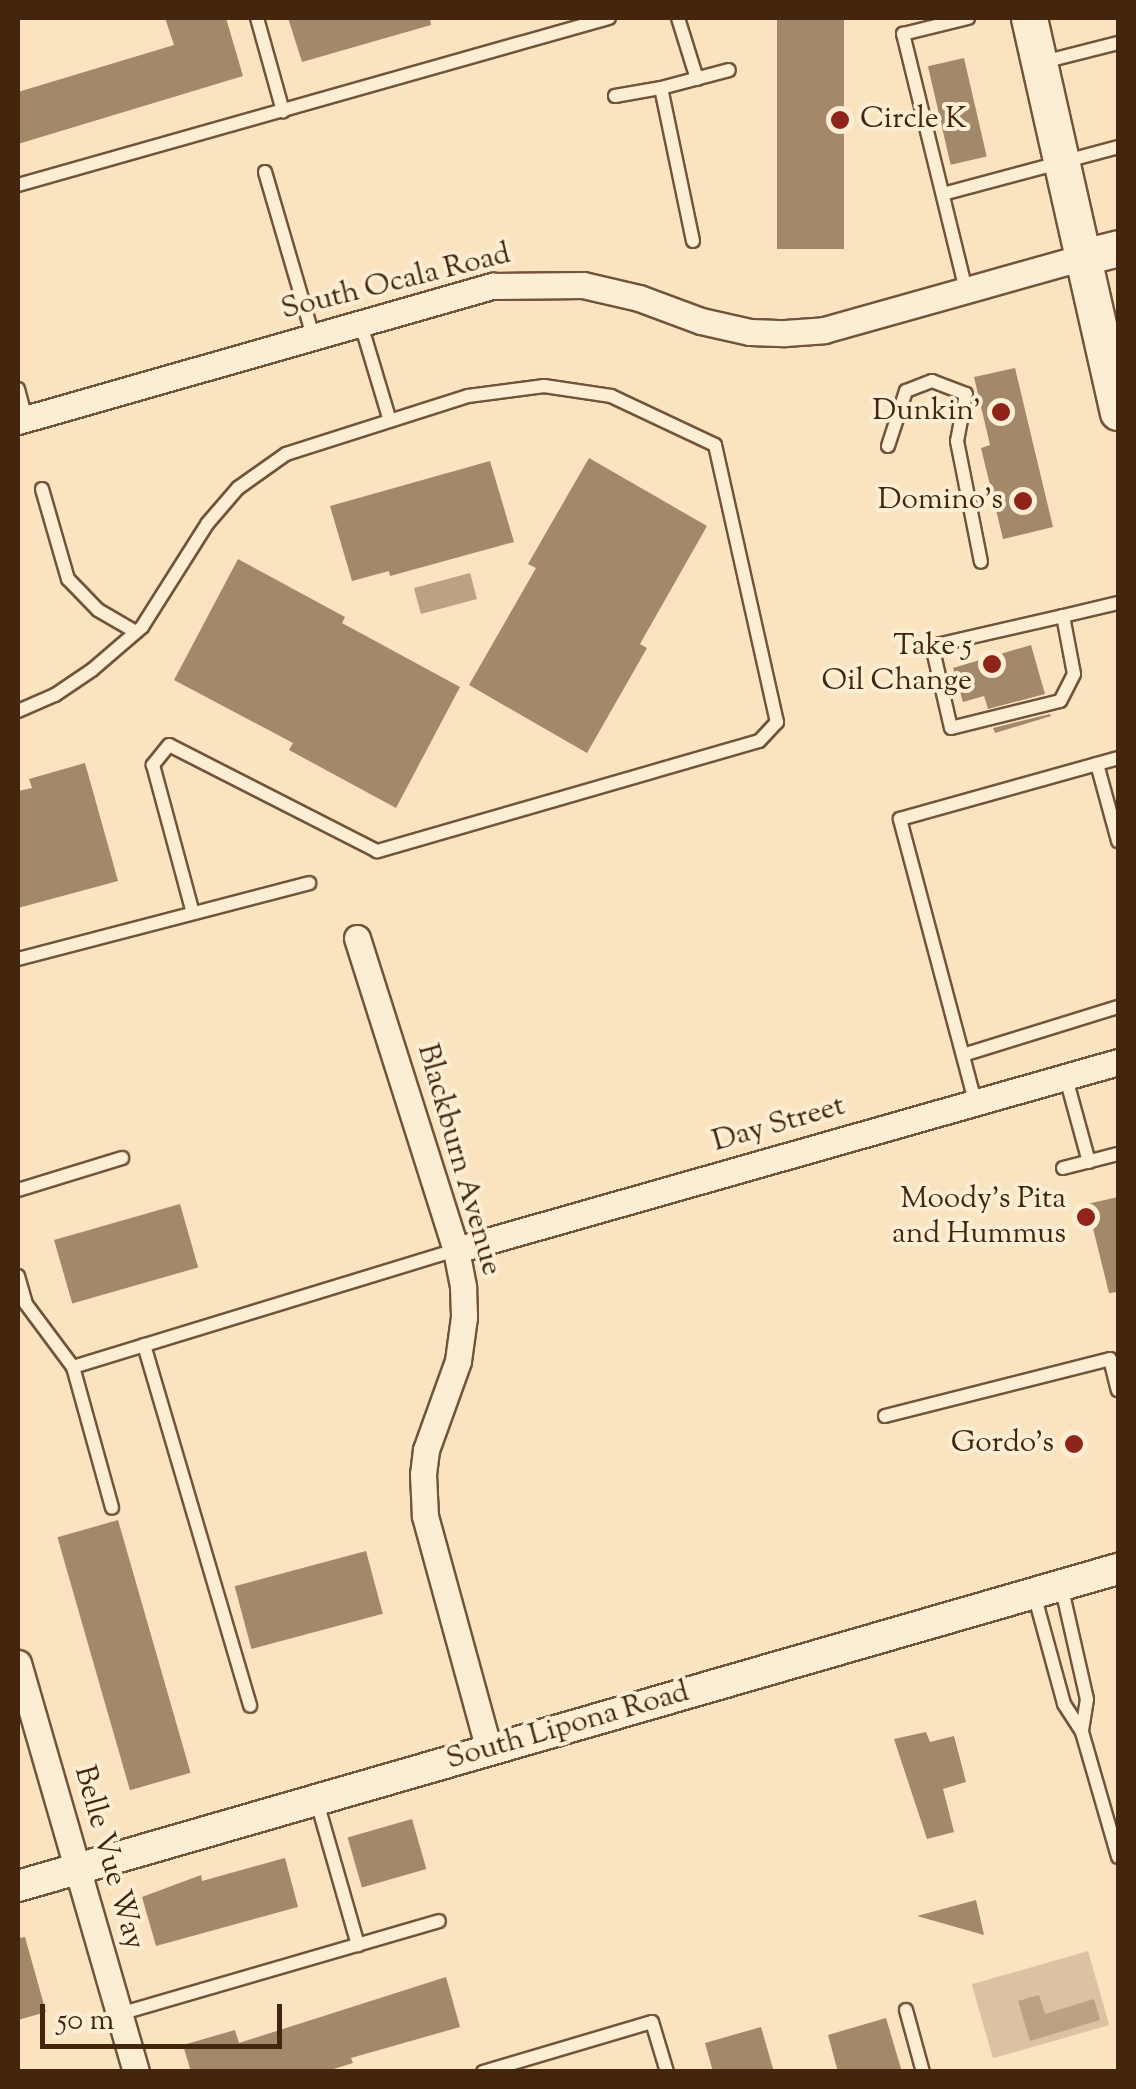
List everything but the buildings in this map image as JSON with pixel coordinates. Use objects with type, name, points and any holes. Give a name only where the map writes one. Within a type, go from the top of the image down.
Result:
[{"type":"main road","points":[[1029,18],[1083,257],[1113,361],[1118,412]]},
{"type":"main road","points":[[1083,257],[1118,248]]},
{"type":"street","name":"South Ocala Road","points":[[22,420],[493,286],[528,282],[582,285],[639,298],[701,321],[750,332],[785,333],[824,330],[1083,257]]},
{"type":"street","name":"Blackburn Avenue","points":[[357,938],[456,1250],[464,1317],[458,1361],[426,1450],[424,1502],[489,1750]]},
{"type":"street","name":"Day Street","points":[[456,1250],[1118,1062]]},
{"type":"street","name":"South Lipona Road","points":[[18,1886],[1118,1569]]},
{"type":"street","name":"Belle Vue Way","points":[[20,1679],[136,2072]]},
{"type":"lane","points":[[258,18],[283,111]]},
{"type":"lane","points":[[18,185],[610,18]]},
{"type":"lane","points":[[678,18],[697,79]]},
{"type":"lane","points":[[966,290],[903,34],[968,18]]},
{"type":"lane","points":[[1039,63],[1118,43]]},
{"type":"lane","points":[[615,96],[728,70]]},
{"type":"lane","points":[[662,88],[693,242]]},
{"type":"lane","points":[[943,194],[1118,148]]},
{"type":"lane","points":[[265,172],[313,336]]},
{"type":"lane","points":[[360,322],[390,421]]},
{"type":"lane","points":[[888,446],[906,391],[932,381],[966,394],[957,441],[981,562]]},
{"type":"lane","points":[[18,712],[80,679],[136,632],[208,524],[238,488],[286,454],[468,396],[544,386],[611,396],[716,446],[778,722],[758,741],[377,851],[169,745],[152,766],[193,913]]},
{"type":"lane","points":[[18,388],[22,420]]},
{"type":"lane","points":[[42,489],[68,578],[98,610],[136,632]]},
{"type":"lane","points":[[1063,616],[1074,674],[1060,701],[950,728],[932,646],[1063,616],[1118,604]]},
{"type":"lane","points":[[976,1105],[900,819],[1118,758]]},
{"type":"lane","points":[[1098,764],[1118,841]]},
{"type":"lane","points":[[18,959],[309,882]]},
{"type":"lane","points":[[962,1055],[1118,1007]]},
{"type":"lane","points":[[1066,1078],[1089,1162]]},
{"type":"lane","points":[[1063,1168],[1118,1154]]},
{"type":"lane","points":[[18,1190],[122,1158]]},
{"type":"lane","points":[[73,1367],[456,1250]]},
{"type":"lane","points":[[18,1276],[26,1304],[73,1367],[112,1508]]},
{"type":"lane","points":[[144,1345],[250,1706]]},
{"type":"lane","points":[[884,1416],[1110,1358],[1118,1390]]},
{"type":"lane","points":[[1047,1589],[1079,1665],[1086,1699],[1082,1732]]},
{"type":"lane","points":[[1047,1589],[1054,1672],[1064,1704],[1082,1732],[1118,1857]]},
{"type":"lane","points":[[1054,1672],[1079,1665]]},
{"type":"lane","points":[[316,1800],[358,1945]]},
{"type":"lane","points":[[119,2014],[439,1922]]},
{"type":"lane","points":[[906,2010],[924,2072]]},
{"type":"lane","points":[[483,2072],[652,2022],[667,2072]]},
{"type":"shaded area","points":[[470,573],[477,599],[421,614],[414,588]]},
{"type":"shaded area","points":[[1088,1951],[1109,2025],[993,2058],[972,1984]]},
{"type":"shaded area","points":[[1039,1995],[1045,2014],[1094,1999],[1100,2020],[1030,2041],[1018,2001]]},
{"type":"place","name":"Circle K","points":[[840,120]]},
{"type":"place","name":"Dunkin'","points":[[1001,412]]},
{"type":"place","name":"Domino's","points":[[1023,501]]},
{"type":"place","name":"Take 5 Oil Change","points":[[992,664]]},
{"type":"place","name":"Moody's Pita and Hummus","points":[[1086,1217]]},
{"type":"place","name":"Gordo's","points":[[1074,1444]]}]
